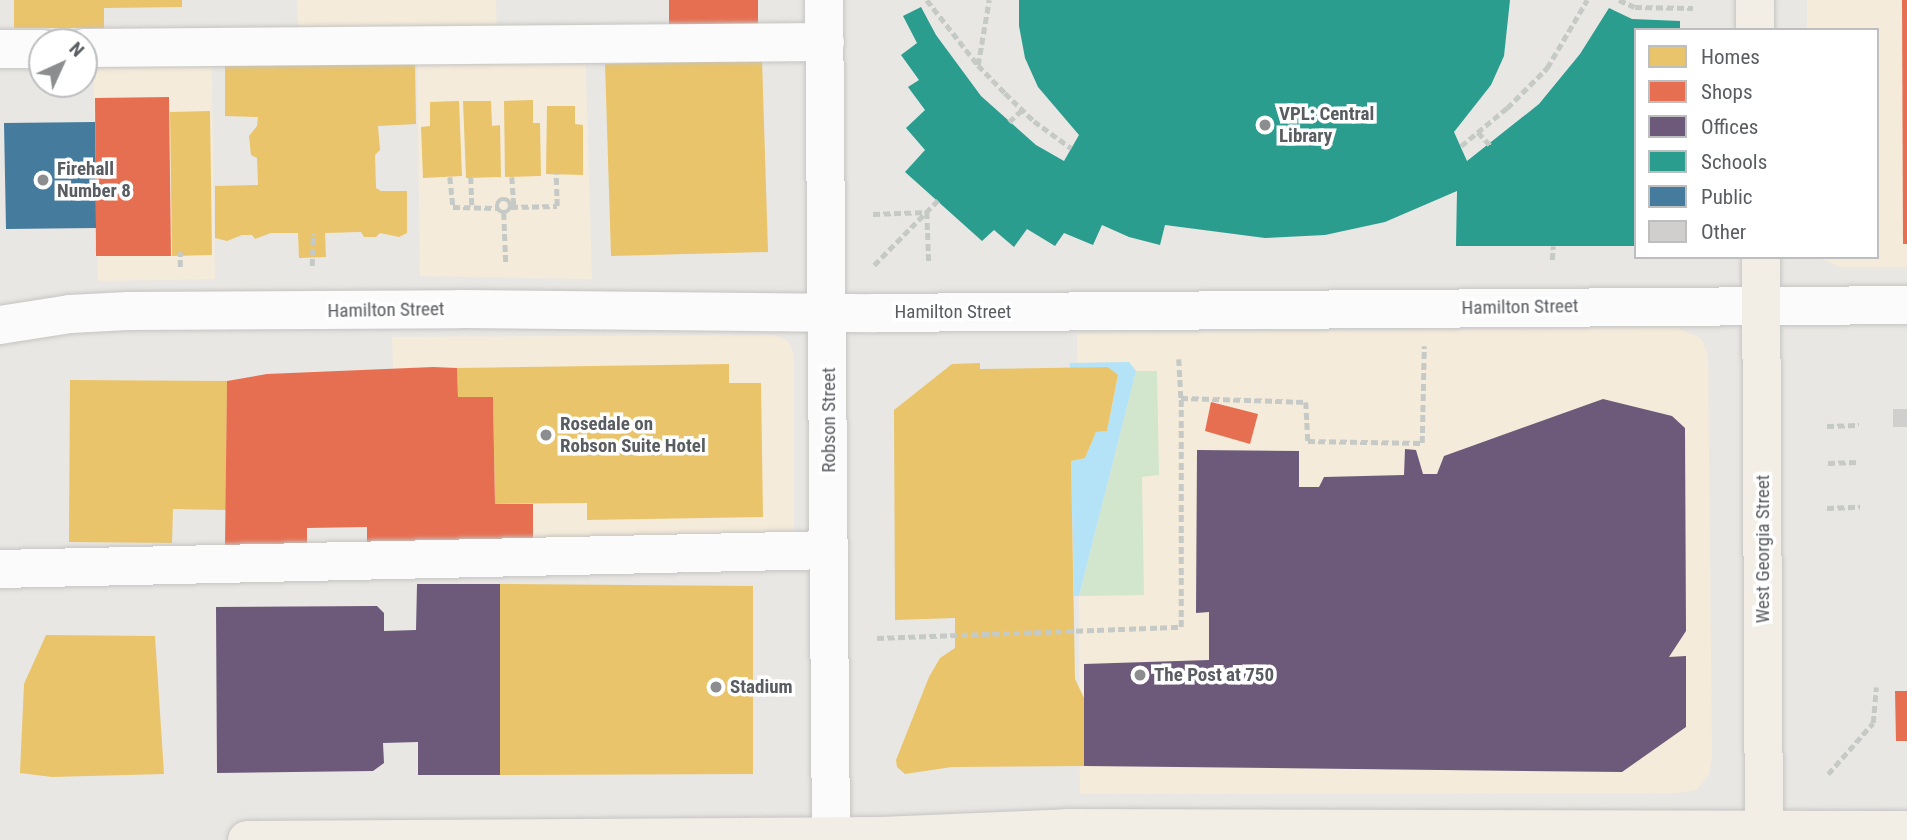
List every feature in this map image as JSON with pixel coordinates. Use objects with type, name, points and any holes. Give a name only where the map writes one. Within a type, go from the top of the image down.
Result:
[{"type":"main road","points":[[1755,0],[1755,28]]},
{"type":"main road","name":"West Georgia Street","points":[[1761,259],[1764,835]]},
{"type":"main road","points":[[247,840],[832,837],[1068,828],[1764,835],[1907,830]]},
{"type":"street","name":"Robson Street","points":[[824,0],[832,837]]},
{"type":"street","points":[[98,48],[825,42]]},
{"type":"street","points":[[0,49],[28,49]]},
{"type":"street","name":"Hamilton Street","points":[[0,325],[70,314],[128,311],[829,312],[1907,305]]},
{"type":"street","points":[[0,569],[829,550]]},
{"type":"path","points":[[927,0],[978,65],[1022,110],[1071,148]]},
{"type":"path","points":[[978,65],[989,0]]},
{"type":"path","points":[[1461,146],[1546,68],[1587,0]]},
{"type":"path","points":[[1619,0],[1635,7],[1693,8]]},
{"type":"path","points":[[1009,122],[1022,110]]},
{"type":"path","points":[[1478,132],[1490,145]]},
{"type":"path","points":[[504,213],[513,207],[557,206],[556,174]]},
{"type":"path","points":[[450,177],[453,207],[497,208],[504,213]]},
{"type":"path","points":[[471,177],[472,207]]},
{"type":"path","points":[[512,177],[513,207]]},
{"type":"path","points":[[497,208],[498,201],[505,198],[513,207]]},
{"type":"path","points":[[874,265],[938,200]]},
{"type":"path","points":[[873,214],[926,212]]},
{"type":"path","points":[[926,212],[929,264]]},
{"type":"path","points":[[504,213],[506,265]]},
{"type":"path","points":[[312,266],[313,233]]},
{"type":"path","points":[[1552,260],[1553,246]]},
{"type":"path","points":[[180,252],[180,267]]},
{"type":"path","points":[[1181,398],[1306,402],[1308,441],[1422,443],[1424,346]]},
{"type":"path","points":[[877,638],[1181,627],[1179,359]]},
{"type":"path","points":[[1827,426],[1859,425]]},
{"type":"path","points":[[1828,463],[1859,462]]},
{"type":"path","points":[[1827,508],[1860,507]]},
{"type":"path","points":[[1828,774],[1873,723],[1876,687]]},
{"type":"shaded area","points":[[297,0],[496,0],[497,45],[585,44],[592,279],[420,276],[417,46],[299,46]]},
{"type":"shaded area","points":[[1807,0],[1907,0],[1907,267],[1841,267],[1822,259],[1879,259],[1879,28],[1807,28]]},
{"type":"shaded area","points":[[98,47],[211,47],[215,279],[98,281],[94,98],[98,98]]},
{"type":"shaded area","points":[[1677,328],[1701,338],[1708,355],[1712,756],[1709,775],[1696,790],[1679,793],[1080,794],[1077,334]]},
{"type":"shaded area","points":[[775,335],[788,341],[794,355],[794,551],[401,559],[392,337]]},
{"type":"green space","points":[[1136,371],[1157,371],[1159,475],[1142,477],[1144,595],[1079,596]]},
{"type":"water","points":[[1129,362],[1136,371],[1079,596],[1074,596],[1071,461],[1085,458],[1096,432],[1107,431],[1118,376],[1108,367],[1070,368],[1070,363]]},
{"type":"building: Homes","points":[[14,0],[182,0],[182,7],[104,8],[104,28],[14,28]]},
{"type":"building: Homes","points":[[762,60],[768,252],[611,256],[605,64]]},
{"type":"building: Homes","points":[[225,62],[415,62],[416,124],[378,126],[380,150],[375,155],[376,188],[381,191],[407,191],[407,233],[399,237],[380,233],[376,237],[364,237],[361,232],[325,233],[326,257],[299,258],[298,233],[271,233],[255,239],[252,235],[242,235],[227,241],[215,238],[215,186],[258,185],[257,158],[251,155],[249,136],[257,126],[258,117],[225,116]]},
{"type":"building: Homes","points":[[533,100],[533,123],[540,123],[541,176],[505,177],[504,101]]},
{"type":"building: Homes","points":[[459,101],[462,176],[423,178],[421,127],[430,126],[430,102]]},
{"type":"building: Homes","points":[[463,101],[491,101],[492,126],[500,125],[501,177],[466,178]]},
{"type":"building: Homes","points":[[547,106],[575,106],[575,124],[583,125],[583,175],[546,174]]},
{"type":"building: Homes","points":[[210,111],[212,255],[172,256],[170,112]]},
{"type":"building: Homes","points":[[980,363],[980,369],[1108,367],[1118,375],[1107,431],[1096,432],[1085,458],[1071,461],[1075,679],[1084,698],[1084,766],[952,767],[905,774],[897,767],[896,760],[929,677],[940,658],[955,648],[955,618],[895,620],[894,410],[952,364]]},
{"type":"building: Homes","points":[[729,364],[729,383],[761,383],[763,517],[587,520],[587,503],[495,504],[493,397],[458,397],[457,368]]},
{"type":"building: Homes","points":[[70,380],[227,381],[226,510],[173,509],[172,543],[69,542]]},
{"type":"building: Homes","points":[[500,584],[753,586],[753,774],[500,775]]},
{"type":"building: Homes","points":[[46,635],[155,636],[164,774],[52,777],[20,773],[24,684]]},
{"type":"building: Shops","points":[[669,0],[758,0],[758,26],[669,30]]},
{"type":"building: Shops","points":[[1902,0],[1907,0],[1907,244],[1903,244]]},
{"type":"building: Shops","points":[[169,97],[171,256],[96,256],[95,98]]},
{"type":"building: Shops","points":[[457,368],[458,397],[493,397],[495,504],[533,504],[533,542],[367,544],[367,527],[307,528],[307,548],[225,547],[227,381],[267,374]]},
{"type":"building: Shops","points":[[1211,402],[1258,414],[1250,444],[1205,431]]},
{"type":"building: Shops","points":[[1895,691],[1907,691],[1907,741],[1896,741]]},
{"type":"building: Offices","points":[[1603,399],[1672,416],[1685,428],[1686,631],[1669,657],[1686,656],[1686,727],[1622,772],[1084,766],[1084,664],[1209,660],[1209,612],[1196,613],[1197,450],[1299,451],[1299,487],[1319,487],[1324,477],[1404,475],[1405,449],[1416,450],[1423,474],[1437,474],[1444,456]]},
{"type":"building: Offices","points":[[417,584],[500,584],[500,775],[418,775],[418,742],[383,743],[384,763],[373,771],[217,773],[216,607],[377,606],[384,613],[384,631],[416,630]]},
{"type":"building: Schools","name":"VPL: Central Library","points":[[1019,0],[1510,0],[1504,56],[1491,85],[1454,132],[1467,161],[1539,104],[1580,54],[1609,8],[1632,19],[1680,21],[1680,28],[1634,28],[1634,246],[1456,246],[1457,191],[1385,222],[1325,235],[1265,238],[1165,225],[1160,245],[1129,237],[1102,225],[1093,245],[1064,233],[1055,246],[1027,229],[1014,247],[994,230],[982,241],[905,172],[925,150],[906,128],[925,110],[908,87],[919,80],[901,55],[917,43],[903,16],[921,7],[936,35],[981,96],[1036,145],[1064,161],[1079,135],[1038,87],[1025,58],[1019,26]]},
{"type":"building: Public","points":[[95,122],[96,228],[6,229],[4,123]]},
{"type":"building: Other","points":[[1893,409],[1907,409],[1907,427],[1893,427]]},
{"type":"place","name":"VPL: Central Library","points":[[1265,125]]},
{"type":"place","name":"Firehall Number 8","points":[[43,180]]},
{"type":"place","name":"Rosedale on Robson Suite Hotel","points":[[546,435]]},
{"type":"place","name":"The Post at 750","points":[[1140,675]]},
{"type":"place","name":"Stadium","points":[[716,687]]}]
